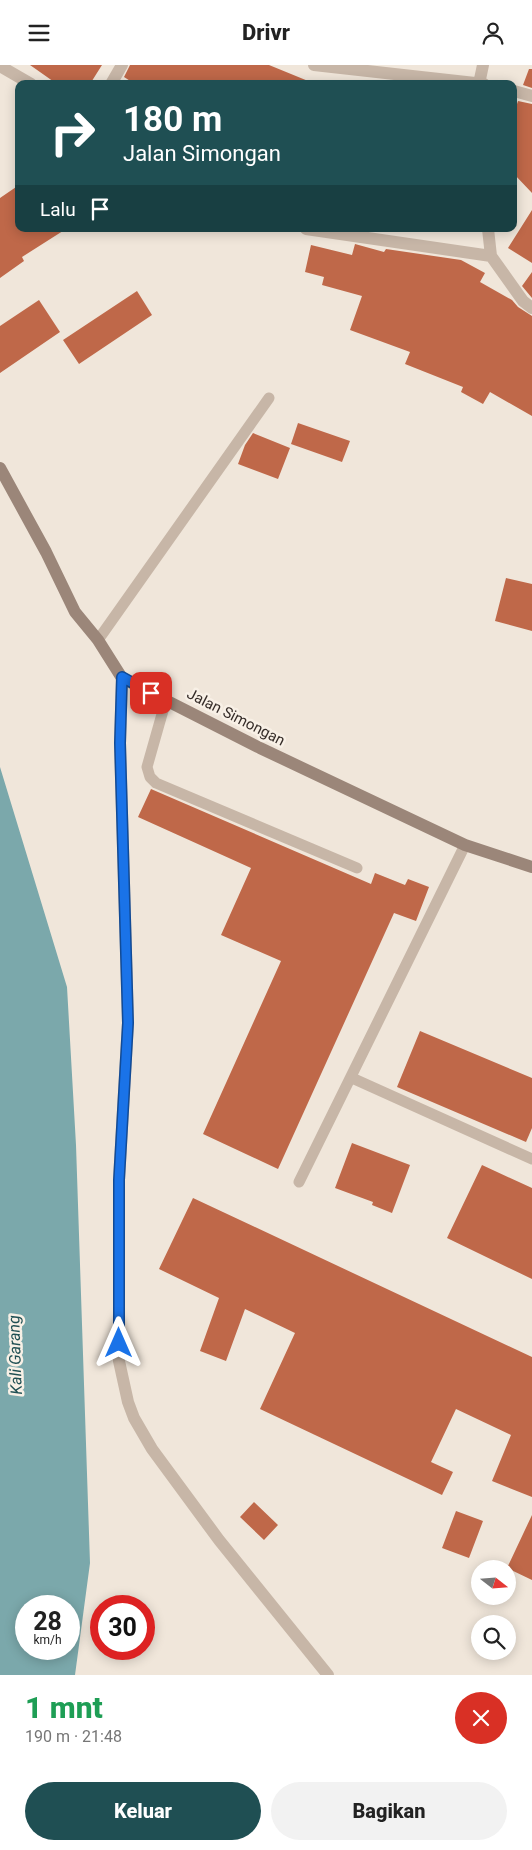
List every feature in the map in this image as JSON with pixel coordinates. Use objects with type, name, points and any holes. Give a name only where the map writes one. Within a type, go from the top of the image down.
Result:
[{"type":"main road","name":"Jalan Simongan","points":[[0,468],[46,551],[75,612],[98,640],[122,677],[260,748],[466,845],[532,867]]},
{"type":"street","points":[[113,80],[122,65]]},
{"type":"street","points":[[316,65],[454,80]]},
{"type":"street","points":[[481,80],[483,65]]},
{"type":"street","points":[[0,66],[24,80]]},
{"type":"street","points":[[517,92],[532,96]]},
{"type":"street","points":[[327,232],[491,256]]},
{"type":"street","points":[[488,232],[491,256],[523,301],[532,308]]},
{"type":"street","points":[[122,677],[120,743],[128,1023],[119,1180],[119,1361],[122,1381],[134,1418],[152,1449],[219,1541],[328,1675]]},
{"type":"lane","points":[[98,640],[269,398]]},
{"type":"lane","points":[[166,700],[147,767],[150,777],[156,783],[357,869]]},
{"type":"lane","points":[[300,1183],[466,845]]},
{"type":"lane","points":[[352,1078],[532,1159]]},
{"type":"water","name":"Kali Garang","points":[[0,767],[67,987],[76,1145],[90,1563],[80,1638],[80,1595],[15,1595],[15,1660],[77,1660],[75,1675],[0,1675]]},
{"type":"building","points":[[30,65],[102,65],[93,80],[51,80]]},
{"type":"building","points":[[130,65],[269,65],[306,80],[129,80],[124,77]]},
{"type":"building","points":[[529,69],[532,69],[532,88],[523,85]]},
{"type":"building","points":[[518,101],[532,104],[532,193],[517,177]]},
{"type":"building","points":[[15,188],[15,232],[61,232],[22,257],[24,261],[0,278],[0,198]]},
{"type":"building","points":[[532,210],[532,263],[508,248]]},
{"type":"building","points":[[355,244],[384,252],[386,249],[461,260],[485,273],[480,282],[512,300],[518,307],[532,316],[532,416],[490,392],[483,404],[461,392],[463,387],[405,364],[410,352],[350,330],[362,296],[322,285],[324,277],[305,272],[311,245],[352,255]]},
{"type":"building","points":[[532,272],[532,298],[522,286]]},
{"type":"building","points":[[137,291],[152,315],[79,364],[63,340]]},
{"type":"building","points":[[39,300],[60,332],[0,373],[0,326]]},
{"type":"building","points":[[298,423],[350,441],[342,462],[291,444]]},
{"type":"building","points":[[253,433],[290,448],[278,479],[238,464],[245,445]]},
{"type":"building","points":[[506,578],[532,584],[532,631],[495,621]]},
{"type":"building","points":[[151,789],[371,884],[375,873],[405,885],[408,879],[429,887],[416,921],[394,913],[278,1169],[203,1134],[281,961],[221,935],[251,868],[138,817]]},
{"type":"building","points":[[420,1031],[532,1078],[532,1128],[526,1142],[397,1087]]},
{"type":"building","points":[[352,1143],[410,1165],[392,1213],[372,1205],[373,1202],[335,1188]]},
{"type":"building","points":[[482,1165],[532,1188],[532,1279],[447,1238]]},
{"type":"building","points":[[193,1198],[532,1357],[532,1497],[492,1481],[511,1435],[456,1409],[431,1462],[453,1472],[442,1495],[260,1409],[295,1333],[245,1309],[226,1361],[200,1351],[219,1298],[159,1269]]},
{"type":"building","points":[[254,1502],[278,1525],[264,1540],[240,1517]]},
{"type":"building","points":[[456,1511],[483,1521],[469,1558],[442,1548]]},
{"type":"building","points":[[532,1515],[532,1580],[516,1572],[516,1560],[511,1560]]},
{"type":"route","points":[[119,1343],[119,1180],[128,1023],[120,743],[122,677],[151,693]]}]
